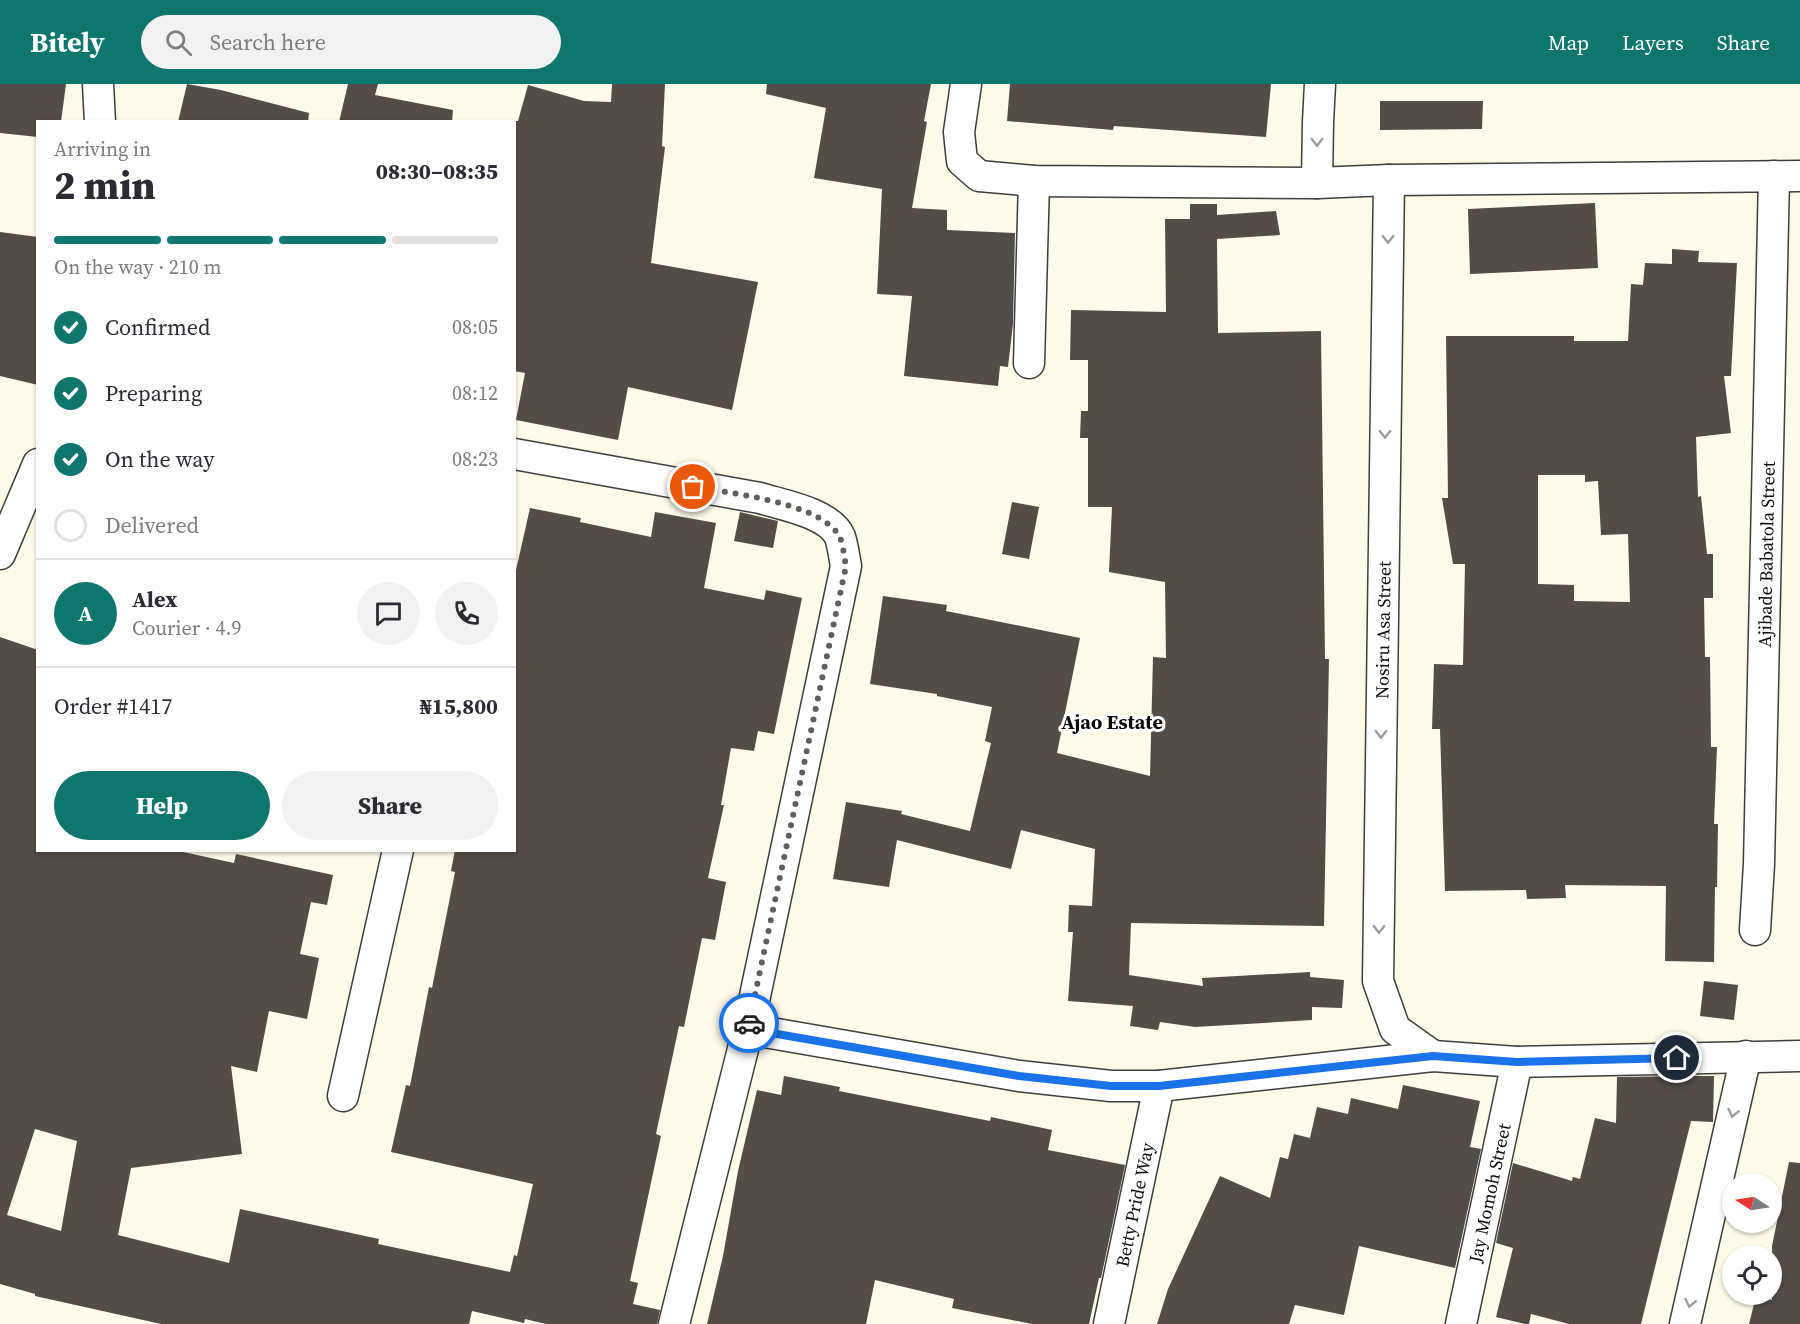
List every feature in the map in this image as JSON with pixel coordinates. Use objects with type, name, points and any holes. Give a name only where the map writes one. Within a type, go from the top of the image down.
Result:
[{"type":"street","points":[[98,84],[100,120]]},
{"type":"street","points":[[966,84],[959,132],[962,161],[979,176],[1034,181],[1317,183],[1389,180],[1787,176]]},
{"type":"street","points":[[1317,183],[1317,122],[1320,84]]},
{"type":"street","name":"Ajibade Babatola Street","points":[[1755,930],[1787,176]]},
{"type":"street","name":"Nosiru Asa Street","points":[[1389,180],[1378,981],[1395,1029],[1433,1056]]},
{"type":"street","points":[[1029,363],[1034,181]]},
{"type":"street","points":[[516,454],[760,498],[822,518],[839,535],[846,566],[748,1029],[675,1324]]},
{"type":"street","points":[[0,554],[36,469]]},
{"type":"street","points":[[343,1096],[398,852]]},
{"type":"street","points":[[748,1029],[1019,1076],[1111,1086],[1159,1086],[1433,1056],[1517,1062],[1800,1056]]},
{"type":"street","points":[[1685,1324],[1746,1056]]},
{"type":"street","name":"Jay Momoh Street","points":[[1461,1324],[1517,1062]]},
{"type":"street","name":"Betty Pride Way","points":[[1109,1324],[1159,1086]]},
{"type":"building","points":[[0,84],[66,84],[61,120],[36,120],[36,137],[0,133]]},
{"type":"building","points":[[187,84],[221,90],[309,113],[308,120],[178,120]]},
{"type":"building","points":[[348,84],[378,84],[375,95],[453,110],[452,120],[339,120]]},
{"type":"building","points":[[612,84],[665,84],[662,146],[665,147],[651,263],[758,282],[732,410],[628,387],[618,440],[516,420],[525,373],[516,371],[516,121],[518,121],[528,85],[584,101],[611,102]]},
{"type":"building","points":[[767,84],[931,84],[924,121],[927,122],[912,208],[947,210],[947,230],[1015,233],[1013,324],[1008,367],[1000,366],[998,386],[904,376],[912,296],[877,294],[882,189],[814,178],[826,108],[766,94]]},
{"type":"building","points":[[1010,84],[1271,84],[1266,137],[1114,126],[1113,130],[1007,121]]},
{"type":"building","points":[[1380,101],[1483,101],[1482,129],[1380,130]]},
{"type":"building","points":[[1595,203],[1598,268],[1470,274],[1468,209]]},
{"type":"building","points":[[1190,204],[1217,204],[1217,215],[1276,211],[1280,235],[1217,239],[1218,333],[1321,331],[1325,659],[1329,659],[1324,926],[1131,923],[1129,975],[1203,986],[1202,978],[1310,972],[1310,977],[1344,980],[1342,1008],[1312,1007],[1312,1020],[1195,1027],[1160,1022],[1158,1030],[1130,1026],[1133,1006],[1068,1001],[1073,932],[1068,932],[1069,905],[1092,906],[1095,849],[1021,830],[1011,869],[897,840],[889,887],[833,879],[846,802],[902,811],[901,814],[970,831],[991,743],[985,741],[992,707],[937,696],[937,694],[870,684],[883,596],[947,605],[946,611],[1080,638],[1057,753],[1150,776],[1153,657],[1166,658],[1165,582],[1109,572],[1112,507],[1088,507],[1088,438],[1080,438],[1081,411],[1088,411],[1088,360],[1070,360],[1071,310],[1166,312],[1165,219],[1190,219]]},
{"type":"building","points":[[0,232],[36,237],[36,385],[0,376]]},
{"type":"building","points":[[1672,249],[1699,251],[1698,262],[1737,263],[1731,376],[1724,376],[1731,433],[1696,437],[1698,497],[1701,496],[1707,554],[1713,554],[1713,598],[1704,598],[1705,657],[1710,657],[1711,747],[1717,747],[1714,824],[1718,824],[1714,962],[1665,961],[1666,886],[1565,885],[1566,898],[1527,899],[1526,890],[1445,891],[1440,729],[1432,729],[1434,664],[1463,665],[1465,564],[1453,564],[1442,498],[1448,498],[1446,336],[1574,336],[1574,341],[1628,341],[1631,284],[1643,285],[1645,263],[1672,264]],"holes":[[[1538,475],[1585,475],[1585,482],[1598,481],[1601,535],[1628,534],[1630,602],[1574,601],[1574,585],[1538,584]]]},
{"type":"building","points":[[1012,502],[1039,507],[1029,559],[1002,554]]},
{"type":"building","points":[[530,508],[581,518],[580,522],[651,537],[655,512],[716,523],[704,588],[764,600],[766,590],[802,598],[774,734],[758,731],[754,751],[731,748],[721,805],[724,805],[708,878],[726,882],[715,940],[702,938],[684,1027],[679,1026],[656,1134],[661,1136],[630,1281],[638,1283],[633,1304],[660,1310],[657,1324],[546,1324],[525,1319],[524,1323],[472,1311],[469,1324],[161,1324],[35,1296],[35,1294],[0,1284],[0,637],[36,649],[36,852],[183,852],[234,863],[236,854],[333,875],[327,905],[311,902],[300,954],[319,958],[307,1019],[269,1011],[257,1072],[231,1066],[242,1154],[131,1168],[118,1235],[229,1263],[240,1209],[379,1239],[378,1244],[510,1272],[514,1255],[517,1256],[533,1184],[391,1152],[406,1085],[410,1086],[429,987],[432,988],[455,872],[451,871],[455,852],[516,852],[516,570]],"holes":[[[35,1129],[77,1141],[61,1231],[7,1215]]]},
{"type":"building","points":[[740,512],[778,521],[773,548],[734,541]]},
{"type":"building","points":[[1704,981],[1738,985],[1734,1020],[1700,1016]]},
{"type":"building","points":[[784,1076],[840,1087],[839,1091],[990,1121],[991,1117],[1052,1130],[1048,1150],[1125,1165],[1089,1324],[1032,1324],[952,1308],[954,1299],[875,1280],[866,1324],[707,1324],[757,1090],[781,1095]]},
{"type":"building","points":[[1714,1076],[1713,1122],[1691,1121],[1641,1324],[1569,1324],[1531,1314],[1529,1324],[1525,1324],[1496,1317],[1513,1248],[1496,1243],[1513,1163],[1572,1181],[1573,1177],[1580,1179],[1595,1118],[1616,1123],[1617,1077]]},
{"type":"building","points":[[1403,1085],[1480,1101],[1470,1147],[1481,1149],[1455,1268],[1359,1246],[1344,1315],[1295,1305],[1289,1324],[1157,1324],[1168,1289],[1220,1176],[1270,1198],[1280,1157],[1288,1159],[1294,1134],[1310,1138],[1317,1107],[1348,1114],[1351,1098],[1398,1109]]},
{"type":"building","points":[[1789,1162],[1800,1163],[1800,1324],[1749,1324],[1754,1305],[1782,1305],[1782,1245],[1772,1245],[1775,1233],[1782,1233],[1782,1197]]},
{"type":"way so far","points":[[693,487],[760,498],[822,518],[839,535],[846,566],[749,1023]]},
{"type":"district","name":"Ajao Estate","points":[[1112,722]]},
{"type":"route","points":[[749,1023],[748,1029],[815,1041],[1019,1076],[1111,1086],[1159,1086],[1433,1056],[1517,1062],[1677,1058]]}]
